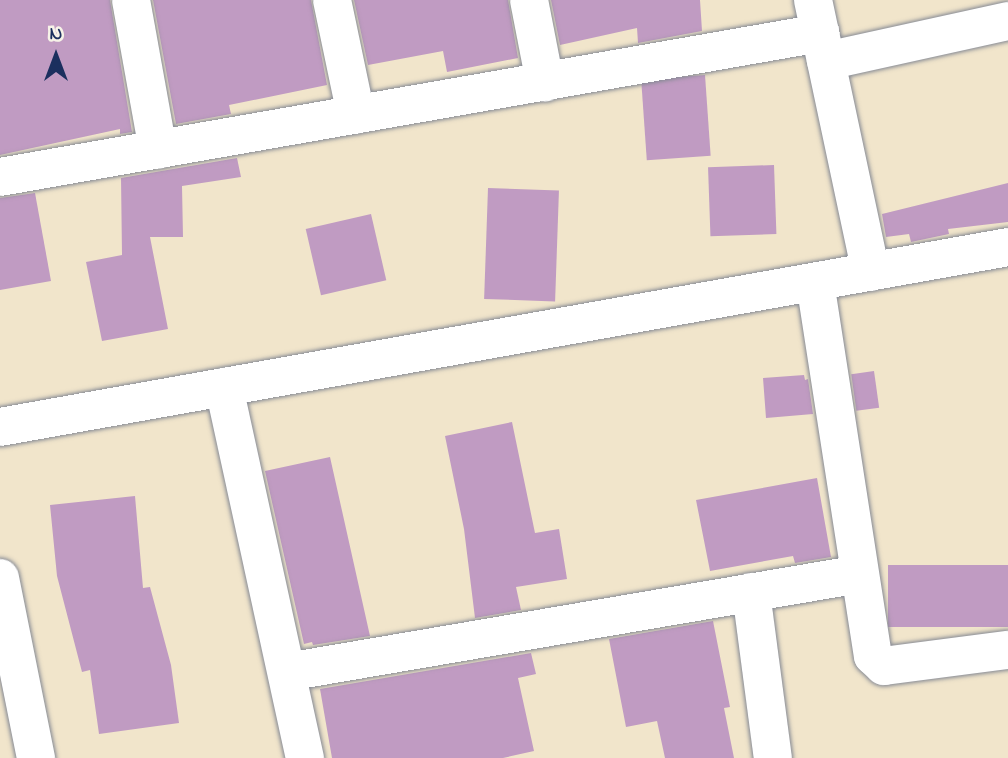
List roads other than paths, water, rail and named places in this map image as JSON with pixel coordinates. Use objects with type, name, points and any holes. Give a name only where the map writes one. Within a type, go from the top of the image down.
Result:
[{"type":"street","points":[[131,0],[158,150]]},
{"type":"street","points":[[332,0],[356,115]]},
{"type":"street","points":[[529,0],[545,82]]},
{"type":"street","points":[[0,177],[820,31],[1008,21]]},
{"type":"street","points":[[820,31],[871,272]]},
{"type":"street","points":[[0,428],[1008,247]]},
{"type":"street","points":[[815,282],[873,656],[884,666],[1008,650]]},
{"type":"street","points":[[224,387],[305,758]]},
{"type":"street","points":[[287,672],[860,573]]},
{"type":"street","points":[[0,578],[36,758]]},
{"type":"street","points":[[751,592],[773,758]]}]
